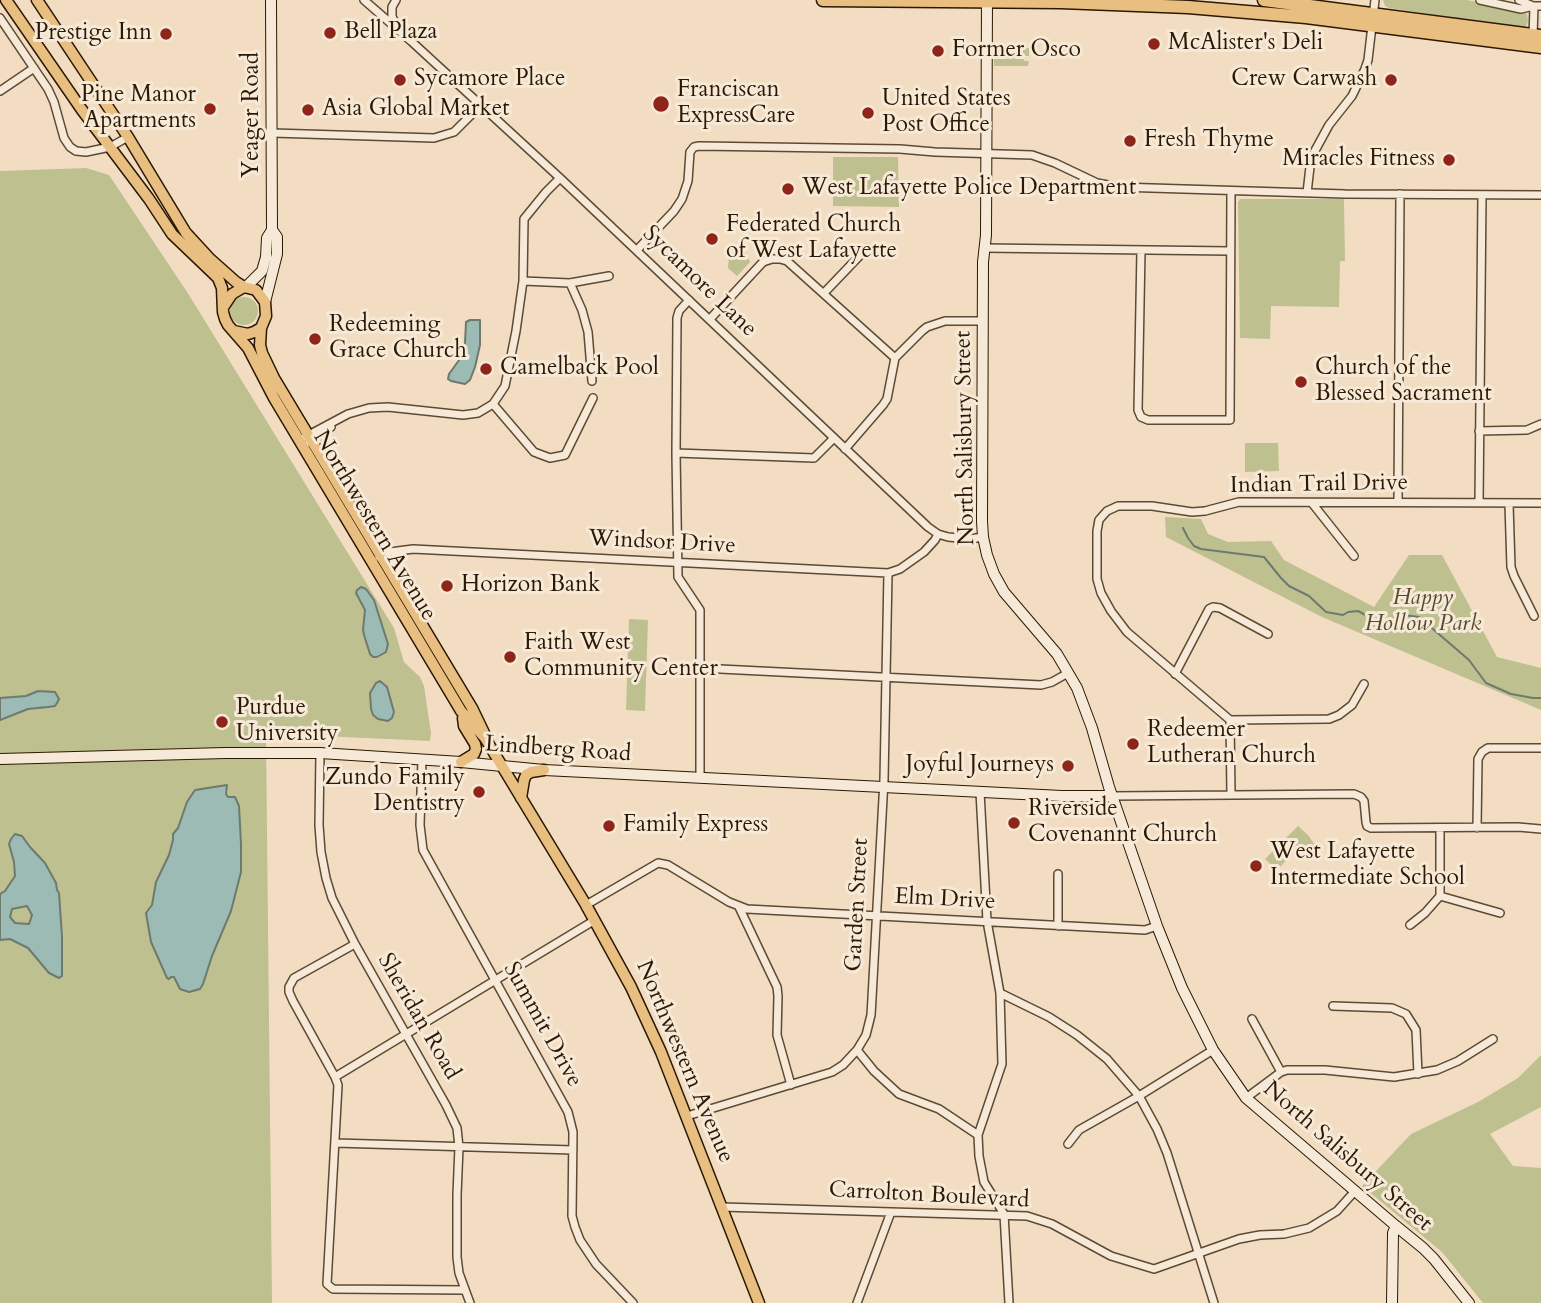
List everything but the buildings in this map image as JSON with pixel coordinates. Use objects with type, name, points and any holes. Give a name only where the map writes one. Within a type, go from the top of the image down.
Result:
[{"type":"highway","points":[[823,0],[984,0],[1188,7],[1306,17],[1374,13]]},
{"type":"highway","points":[[1264,0],[1374,13],[1538,40]]},
{"type":"main road","points":[[6,0],[172,234],[218,278],[222,288],[225,319],[234,331],[248,334],[261,328],[265,320],[265,302],[259,293],[236,282],[186,233],[128,137],[37,1]]},
{"type":"main road","points":[[224,306],[232,294],[245,287]]},
{"type":"main road","name":"Northwestern Avenue","points":[[261,328],[262,353],[305,441]]},
{"type":"main road","name":"Northwestern Avenue","points":[[234,331],[248,348],[263,379],[305,441],[472,708],[485,738]]},
{"type":"main road","name":"Northwestern Avenue","points":[[376,558],[461,711],[485,738],[595,920],[636,997],[687,1116],[759,1303]]},
{"type":"main road","points":[[461,711],[464,726],[476,747],[474,754],[461,762]]},
{"type":"main road","points":[[521,798],[526,775],[544,770]]},
{"type":"street","name":"Yeager Road","points":[[245,287],[262,271],[267,238],[272,230],[271,0]]},
{"type":"street","name":"Sycamore Lane","points":[[364,0],[560,178],[938,534]]},
{"type":"street","points":[[397,0],[392,7],[392,16],[398,29]]},
{"type":"street","name":"North Salisbury Street","points":[[984,0],[983,153],[986,235],[983,321],[983,537],[994,574],[1003,592],[1045,639],[1068,673],[1083,702],[1157,926],[1182,988],[1213,1050],[1246,1098],[1434,1259],[1469,1303]]},
{"type":"street","points":[[1479,0],[1521,9],[1537,6]]},
{"type":"street","points":[[1519,0],[1537,6]]},
{"type":"street","points":[[1537,6],[1538,40]]},
{"type":"street","points":[[1307,193],[1311,158],[1329,125],[1352,96],[1368,60],[1374,13]]},
{"type":"street","points":[[0,18],[51,94],[66,143],[80,152],[110,147],[128,137]]},
{"type":"street","points":[[0,91],[34,68]]},
{"type":"street","points":[[273,133],[434,138],[454,132],[481,105]]},
{"type":"street","points":[[637,250],[682,199],[688,181],[690,152],[699,146],[1032,155],[1040,156],[1097,183],[1119,187],[1307,193],[1541,195]]},
{"type":"street","points":[[305,441],[332,427],[348,414],[369,408],[388,407],[463,415],[478,413],[493,404],[505,387],[520,306],[524,219],[560,178]]},
{"type":"street","points":[[1141,250],[1138,410],[1141,417],[1148,420],[1230,420],[1231,191]]},
{"type":"street","points":[[1398,502],[1400,194]]},
{"type":"street","points":[[1479,503],[1482,195]]},
{"type":"street","name":"Yeager Road","points":[[265,302],[277,254],[277,237],[272,230]]},
{"type":"street","points":[[824,293],[867,247]]},
{"type":"street","points":[[984,248],[1230,251]]},
{"type":"street","points":[[710,319],[763,262],[772,259],[787,261],[895,358]]},
{"type":"street","points":[[523,281],[570,283],[609,276]]},
{"type":"street","points":[[570,283],[588,332],[592,381]]},
{"type":"street","points":[[689,300],[679,311],[677,318],[678,577],[701,611],[701,778]]},
{"type":"street","points":[[845,449],[887,399],[895,358],[928,327],[945,321],[983,321]]},
{"type":"street","points":[[493,404],[534,452],[544,457],[556,458],[565,455],[593,398]]},
{"type":"street","points":[[1479,431],[1527,430],[1541,424]]},
{"type":"street","points":[[676,453],[814,458],[834,438]]},
{"type":"street","name":"Indian Trail Drive","points":[[1230,720],[1127,632],[1111,611],[1097,579],[1097,531],[1099,520],[1107,511],[1118,506],[1152,506],[1192,512],[1239,502],[1541,503]]},
{"type":"street","points":[[1312,503],[1354,556]]},
{"type":"street","points":[[1509,504],[1511,567],[1534,616]]},
{"type":"street","points":[[888,573],[900,569],[924,552],[938,534],[959,538],[983,537]]},
{"type":"street","name":"Windsor Drive","points":[[376,558],[412,549],[888,573]]},
{"type":"street","name":"Garden Street","points":[[687,1116],[832,1072],[857,1050],[866,1035],[871,1015],[884,788],[888,573]]},
{"type":"street","points":[[1175,674],[1209,609],[1213,607],[1220,608],[1268,634]]},
{"type":"street","points":[[700,668],[1041,685],[1068,673]]},
{"type":"street","points":[[1231,795],[1230,720],[1329,719],[1352,705],[1364,684]]},
{"type":"street","points":[[1477,828],[1478,759],[1482,752],[1488,748],[1541,748]]},
{"type":"street","name":"Lindberg Road","points":[[0,759],[320,752],[544,770],[884,788],[1112,796]]},
{"type":"street","name":"Sheridan Road","points":[[320,752],[321,852],[332,898],[457,1128],[457,1248],[459,1273],[470,1303]]},
{"type":"street","name":"Summit Drive","points":[[422,759],[420,825],[424,850],[568,1112],[573,1132],[572,1216],[580,1240],[596,1265],[633,1303]]},
{"type":"street","points":[[980,792],[987,920],[1000,993],[1002,1064],[978,1135],[979,1156],[984,1182],[1004,1214],[1009,1303]]},
{"type":"street","points":[[1112,796],[1354,794],[1364,801],[1367,826],[1371,828],[1541,829]]},
{"type":"street","points":[[1410,925],[1440,896],[1440,828]]},
{"type":"street","name":"Elm Drive","points":[[586,905],[658,863],[673,868],[739,907],[747,909],[1145,930],[1157,926]]},
{"type":"street","points":[[1058,874],[1058,926]]},
{"type":"street","points":[[1440,896],[1500,913]]},
{"type":"street","points":[[739,907],[776,987],[777,1035],[791,1085]]},
{"type":"street","points":[[335,1077],[595,920]]},
{"type":"street","points":[[355,944],[295,978],[289,987],[293,1001],[338,1085],[327,1284],[333,1289],[464,1290]]},
{"type":"street","points":[[1000,993],[1049,1017],[1077,1035],[1107,1059],[1139,1096],[1167,1153],[1214,1303]]},
{"type":"street","points":[[1333,1006],[1392,1008],[1406,1014],[1416,1030],[1418,1074]]},
{"type":"street","points":[[1252,1019],[1281,1072]]},
{"type":"street","points":[[1246,1098],[1281,1072],[1296,1069],[1394,1077],[1418,1074],[1450,1065],[1493,1039]]},
{"type":"street","points":[[857,1050],[874,1071],[904,1098],[939,1109],[978,1135]]},
{"type":"street","points":[[1068,1144],[1079,1130],[1213,1050]]},
{"type":"street","points":[[336,1143],[573,1150]]},
{"type":"street","name":"Carrolton Boulevard","points":[[722,1207],[1027,1216],[1052,1224],[1111,1256],[1154,1269],[1239,1239],[1309,1228],[1337,1211],[1354,1191]]},
{"type":"street","points":[[857,1303],[891,1212]]},
{"type":"street","points":[[1392,1303],[1395,1226]]},
{"type":"green space","points":[[1383,0],[1467,0],[1521,11],[1527,14],[1528,22],[1522,28],[1389,8]]},
{"type":"green space","points":[[994,48],[1029,48],[1029,56],[1024,56],[1024,61],[1029,61],[1028,66],[994,66]]},
{"type":"green space","points":[[833,157],[898,157],[899,207],[833,206]]},
{"type":"green space","name":"Purdue University","points":[[86,168],[109,175],[189,295],[394,628],[404,662],[420,677],[424,686],[430,741],[280,734],[266,737],[272,1303],[0,1303],[0,171]]},
{"type":"green space","points":[[1240,199],[1344,199],[1345,261],[1340,261],[1339,307],[1271,306],[1270,339],[1240,338]]},
{"type":"green space","points":[[746,252],[750,262],[737,276],[728,268],[729,253]]},
{"type":"green space","points":[[244,297],[254,301],[258,311],[254,321],[244,325],[234,321],[230,311],[234,301]]},
{"type":"green space","points":[[1245,443],[1278,443],[1279,471],[1245,472]]},
{"type":"green space","name":"Happy Hollow Park","points":[[1165,517],[1201,519],[1208,534],[1228,542],[1271,541],[1284,560],[1374,607],[1409,555],[1442,555],[1497,657],[1541,668],[1541,710],[1322,617],[1166,537]]},
{"type":"green space","points":[[629,619],[648,620],[645,711],[626,710]]},
{"type":"green space","points":[[1298,826],[1319,851],[1315,852],[1312,858],[1300,846],[1277,870],[1265,859]]},
{"type":"green space","points":[[1541,1055],[1541,1107],[1490,1134],[1513,1166],[1541,1168],[1541,1303],[1483,1303],[1442,1252],[1362,1186],[1411,1134],[1478,1102],[1518,1078]]},
{"type":"water","points":[[480,320],[480,345],[470,380],[465,384],[448,379],[462,356],[466,322]]},
{"type":"water","points":[[361,587],[366,589],[374,600],[388,644],[386,652],[377,657],[370,654],[364,635],[365,610],[356,593]]},
{"type":"water","points":[[380,681],[387,687],[394,712],[388,721],[378,719],[371,709],[370,693]]},
{"type":"water","points":[[38,691],[55,692],[59,699],[55,706],[28,709],[0,720],[0,698],[26,696]]},
{"type":"water","points":[[227,785],[226,794],[228,797],[235,797],[239,806],[241,872],[231,911],[203,984],[200,989],[189,992],[180,989],[174,977],[167,978],[151,942],[146,913],[152,905],[156,882],[169,855],[173,834],[178,828],[187,802],[195,790]]},
{"type":"water","points":[[15,834],[22,836],[45,863],[56,883],[62,937],[62,976],[59,978],[49,973],[28,948],[10,939],[0,940],[0,894],[15,876],[9,844]],"holes":[[[27,906],[32,915],[29,924],[15,923],[10,917],[12,909]]]},
{"type":"waterway","points":[[1183,528],[1194,546],[1201,549],[1264,557],[1289,586],[1309,596],[1326,612],[1343,615],[1358,611],[1375,620],[1389,620],[1404,615],[1419,617],[1469,660],[1486,683],[1511,694],[1541,698]]},
{"type":"place","name":"Bell Plaza","points":[[330,33]]},
{"type":"place","name":"Prestige Inn","points":[[166,34]]},
{"type":"place","name":"McAlister's Deli","points":[[1154,44]]},
{"type":"place","name":"Former Osco","points":[[938,51]]},
{"type":"place","name":"Sycamore Place","points":[[400,80]]},
{"type":"place","name":"Crew Carwash","points":[[1391,80]]},
{"type":"place","name":"Franciscan ExpressCare","points":[[661,104]]},
{"type":"place","name":"Pine Manor Apartments","points":[[210,109]]},
{"type":"place","name":"Asia Global Market","points":[[308,110]]},
{"type":"place","name":"United States Post Office","points":[[868,113]]},
{"type":"place","name":"Fresh Thyme","points":[[1130,141]]},
{"type":"place","name":"Miracles Fitness","points":[[1449,160]]},
{"type":"place","name":"West Lafayette Police Department","points":[[788,189]]},
{"type":"place","name":"Federated Church of West Lafayette","points":[[712,239]]},
{"type":"place","name":"Redeeming Grace Church","points":[[315,339]]},
{"type":"place","name":"Camelback Pool","points":[[486,369]]},
{"type":"place","name":"Church of the Blessed Sacrament","points":[[1301,382]]},
{"type":"place","name":"Horizon Bank","points":[[447,586]]},
{"type":"place","name":"Faith West Community Center","points":[[510,657]]},
{"type":"place","name":"Purdue University","points":[[222,722]]},
{"type":"place","name":"Redeemer Lutheran Church","points":[[1133,744]]},
{"type":"place","name":"Joyful Journeys","points":[[1068,766]]},
{"type":"place","name":"Zundo Family Dentistry","points":[[479,792]]},
{"type":"place","name":"Riverside Covenannt Church","points":[[1014,823]]},
{"type":"place","name":"Family Express","points":[[609,826]]},
{"type":"place","name":"West Lafayette Intermediate School","points":[[1256,866]]}]
